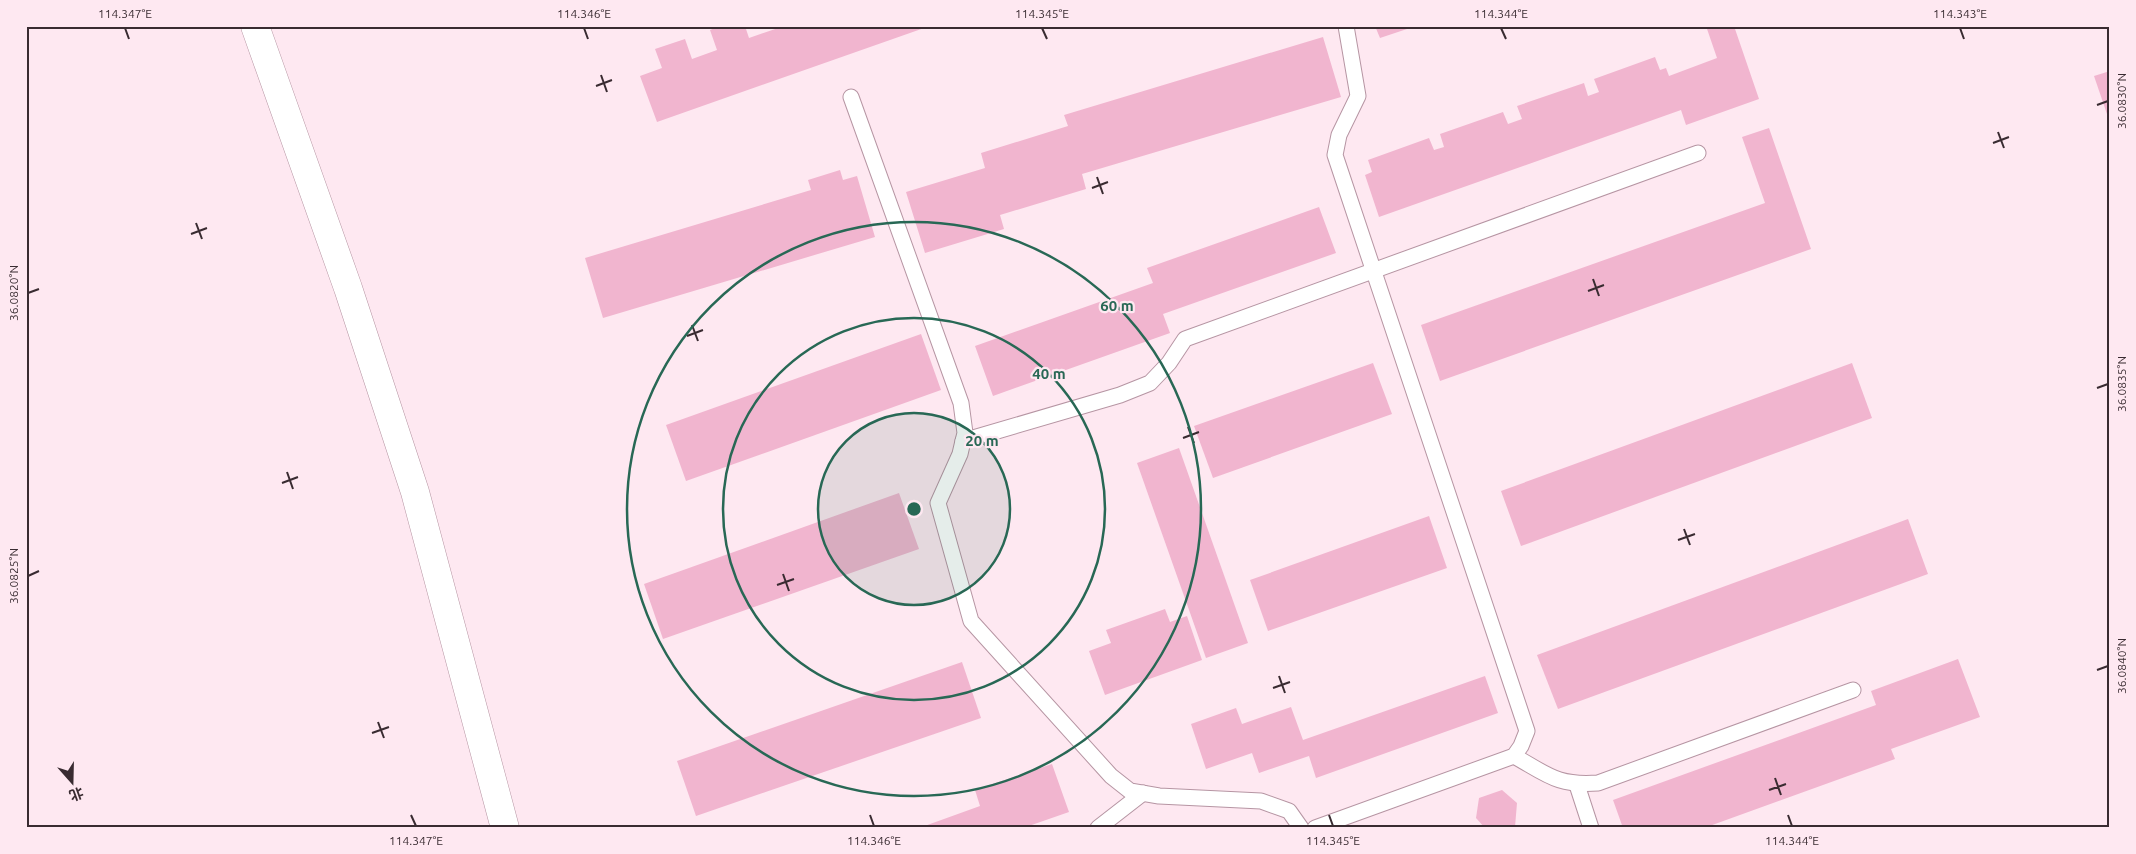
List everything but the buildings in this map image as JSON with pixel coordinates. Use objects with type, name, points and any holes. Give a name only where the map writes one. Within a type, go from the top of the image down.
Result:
[{"type":"street","points":[[255,26],[348,288],[415,492],[505,828]]},
{"type":"lane","points":[[1315,828],[1514,756],[1521,746],[1526,731],[1335,155],[1339,135],[1358,96],[1346,26]]},
{"type":"lane","points":[[851,97],[961,403],[965,433],[963,442],[960,454],[938,503],[971,621],[1111,776],[1130,791],[1159,796],[1261,801],[1289,811],[1301,828]]},
{"type":"lane","points":[[963,442],[1120,395],[1150,382],[1169,363],[1185,339],[1698,153]]},
{"type":"lane","points":[[1514,756],[1559,782],[1577,784],[1598,783],[1853,690]]},
{"type":"lane","points":[[1577,784],[1591,828]]},
{"type":"lane","points":[[1098,828],[1143,793]]}]
